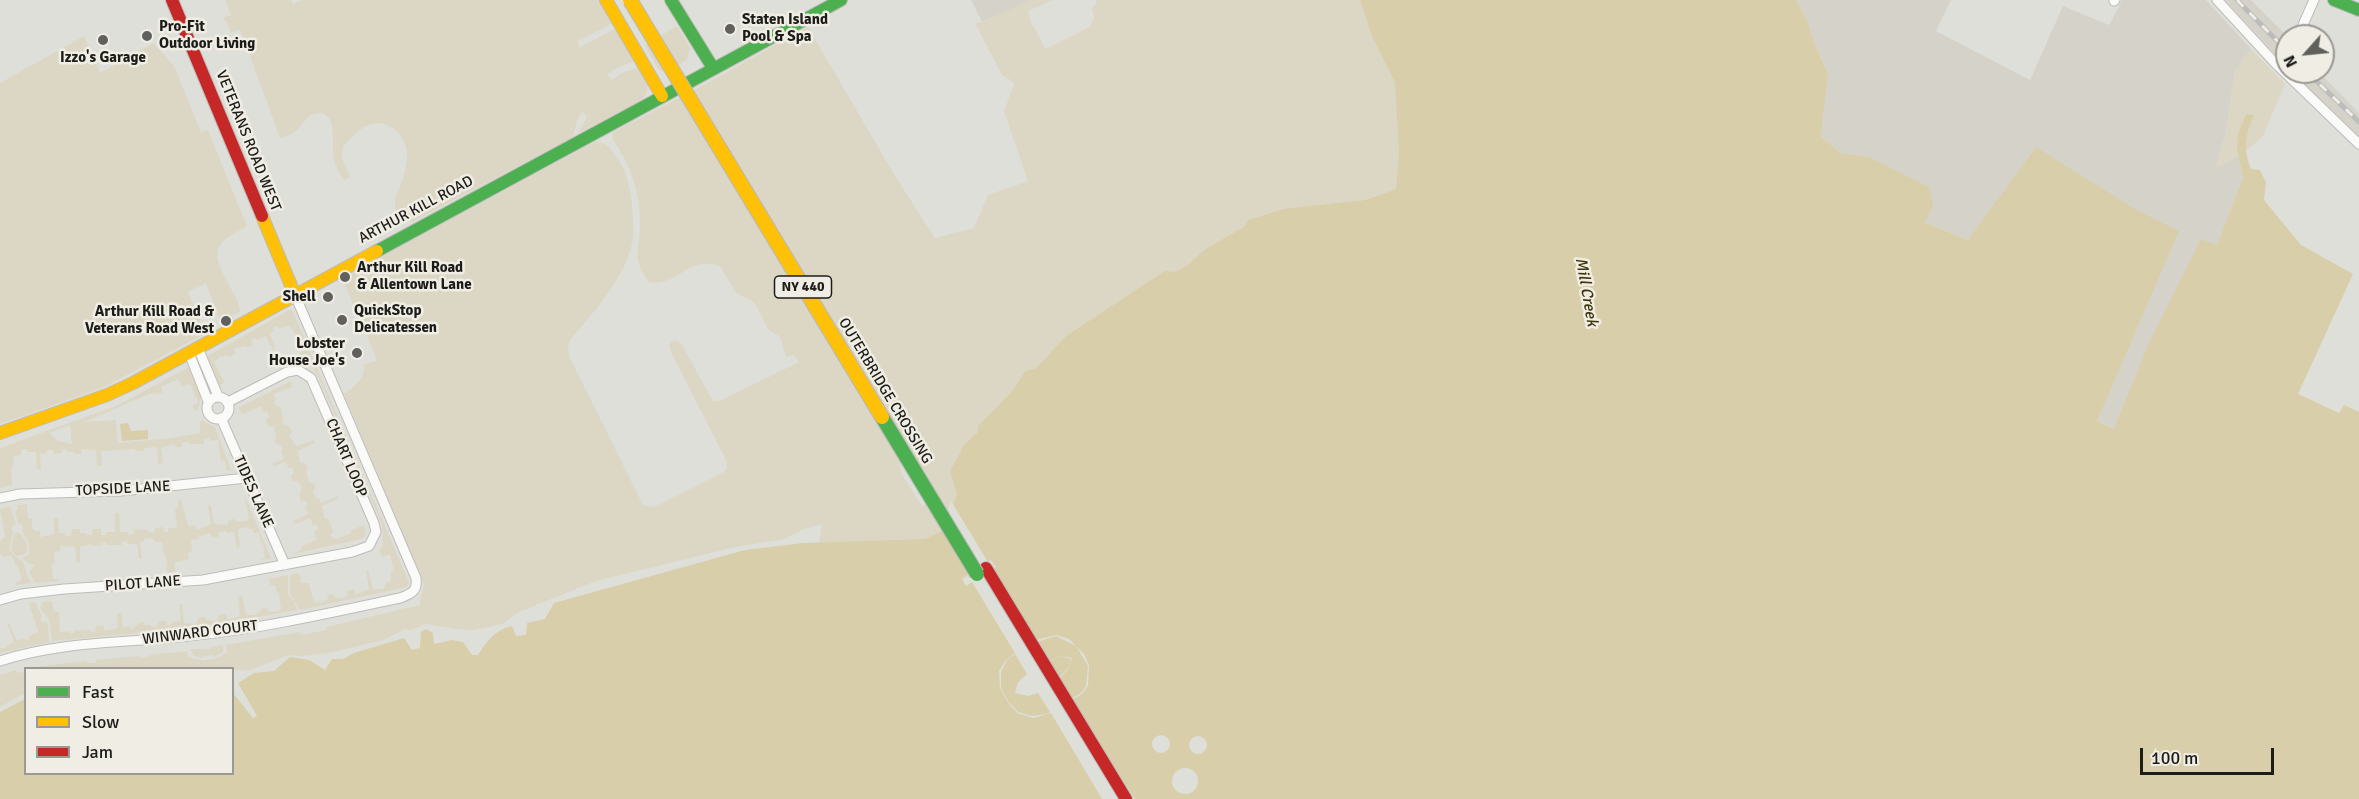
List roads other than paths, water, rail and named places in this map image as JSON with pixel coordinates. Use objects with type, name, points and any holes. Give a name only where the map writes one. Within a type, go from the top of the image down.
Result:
[{"type":"main road","name":"VETERANS ROAD WEST","points":[[172,0],[295,295]]},
{"type":"main road","points":[[606,0],[662,96]]},
{"type":"main road","name":"OUTERBRIDGE CROSSING","points":[[630,0],[1108,781],[1126,799]]},
{"type":"main road","name":"OUTERBRIDGE CROSSING","points":[[643,0],[1108,781],[1113,799]]},
{"type":"main road","points":[[671,0],[713,68]]},
{"type":"main road","name":"ARTHUR KILL ROAD","points":[[0,433],[107,395],[841,0]]},
{"type":"main road","points":[[2334,0],[2359,10]]},
{"type":"street","points":[[2217,0],[2275,63],[2359,144]]},
{"type":"street","points":[[2303,24],[2314,0]]},
{"type":"street","name":"WINWARD COURT","points":[[0,661],[51,650],[190,636],[278,623],[400,598],[414,592],[417,587],[416,578],[295,295]]},
{"type":"street","name":"TIDES LANE","points":[[194,350],[198,378],[213,398]]},
{"type":"street","name":"TIDES LANE","points":[[194,350],[213,398]]},
{"type":"street","name":"CHART LOOP","points":[[228,402],[287,372],[298,370],[306,373],[314,384],[374,523],[376,532],[369,546],[285,565]]},
{"type":"street","points":[[213,398],[228,402],[229,411],[221,418]]},
{"type":"street","name":"TIDES LANE","points":[[213,398],[206,407],[208,414],[214,418],[221,418],[285,565]]},
{"type":"street","name":"TOPSIDE LANE","points":[[0,498],[28,494],[131,490],[246,478]]},
{"type":"street","name":"PILOT LANE","points":[[0,600],[21,594],[64,589],[203,580],[285,565]]},
{"type":"water","name":"Mill Creek","points":[[1360,0],[1796,0],[1807,20],[1828,74],[1821,137],[1841,153],[1869,157],[1929,187],[1933,207],[1924,222],[1968,240],[2036,147],[2135,209],[2179,231],[2097,421],[2114,429],[2149,343],[2201,239],[2217,245],[2243,178],[2237,150],[2238,134],[2246,114],[2254,115],[2247,136],[2246,148],[2251,169],[2260,170],[2266,183],[2264,200],[2301,245],[2353,274],[2298,394],[2339,413],[2344,405],[2359,412],[2359,799],[0,799],[0,712],[24,700],[24,775],[234,775],[234,694],[253,718],[257,716],[238,683],[254,673],[274,671],[290,657],[309,660],[325,670],[332,659],[343,659],[354,653],[404,638],[412,650],[420,648],[421,632],[426,629],[433,633],[434,644],[452,640],[463,642],[472,655],[478,655],[492,637],[501,630],[512,626],[516,636],[526,635],[527,623],[545,619],[554,603],[745,550],[803,543],[925,539],[944,530],[957,494],[950,471],[964,445],[978,432],[978,426],[1013,390],[1025,371],[1036,368],[1066,336],[1165,271],[1175,272],[1188,265],[1204,250],[1245,226],[1248,220],[1284,209],[1365,200],[1396,189],[1399,151],[1395,83],[1372,36]]},
{"type":"water","points":[[128,423],[131,431],[148,430],[148,439],[122,441],[120,424]]},
{"type":"railway","points":[[2237,0],[2275,39]]},
{"type":"railway","points":[[2319,84],[2359,122]]},
{"type":"place","name":"Staten Island Pool & Spa","points":[[730,29]]},
{"type":"place","name":"Pro-Fit Outdoor Living","points":[[147,36]]},
{"type":"place","name":"Izzo's Garage","points":[[103,40]]},
{"type":"place","name":"Arthur Kill Road & Allentown Lane","points":[[345,277]]},
{"type":"place","name":"Shell","points":[[328,297]]},
{"type":"place","name":"QuickStop Delicatessen","points":[[342,320]]},
{"type":"place","name":"Arthur Kill Road & Veterans Road West","points":[[226,321]]},
{"type":"place","name":"Lobster House Joe's","points":[[357,353]]}]
